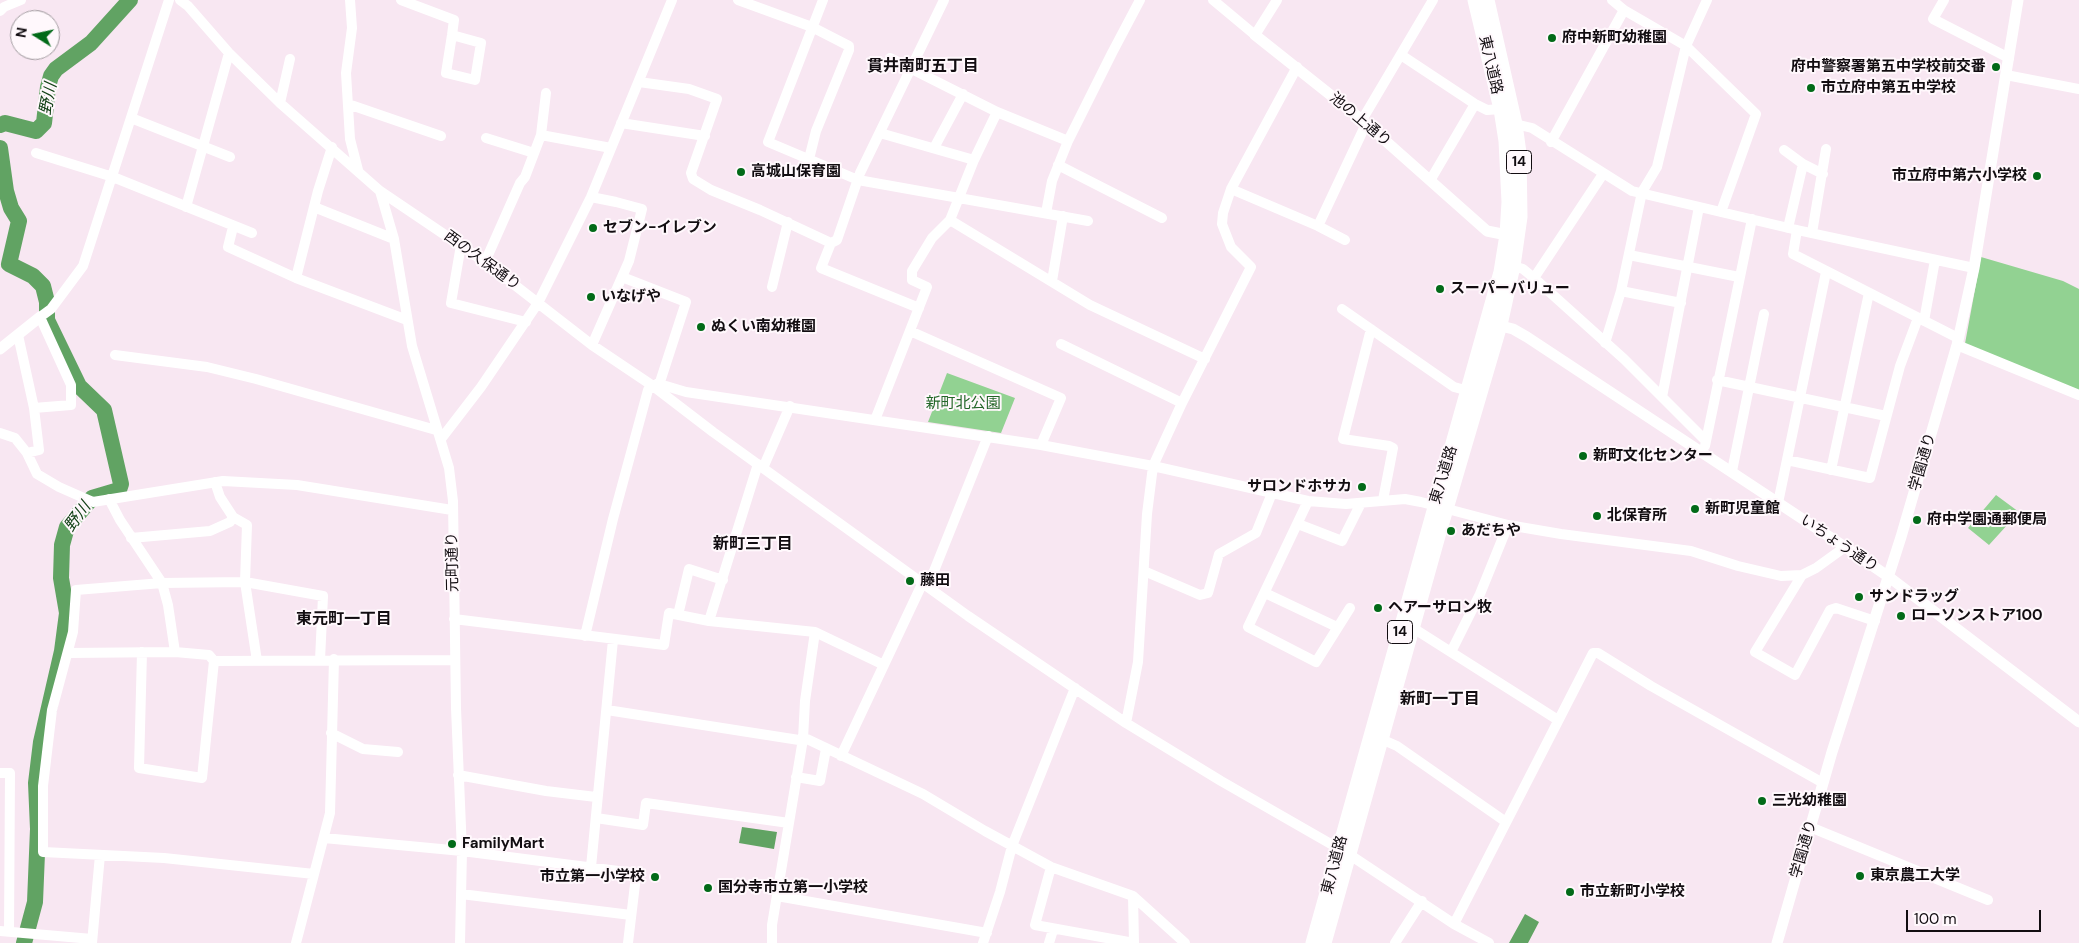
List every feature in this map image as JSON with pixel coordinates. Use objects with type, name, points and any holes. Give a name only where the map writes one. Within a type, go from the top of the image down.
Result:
[{"type":"main road","name":"東八道路","points":[[1324,943],[1344,851],[1493,324],[1498,282],[1507,235],[1509,182],[1501,109],[1475,0]]},
{"type":"main road","name":"東八道路","points":[[1313,943],[1381,739],[1414,628],[1469,391],[1514,266],[1521,196],[1519,154],[1515,124],[1487,0]]},
{"type":"street","points":[[0,11],[4,7],[21,0]]},
{"type":"street","points":[[0,349],[51,309],[83,266],[169,0]]},
{"type":"street","name":"西の久保通り","points":[[180,0],[188,6],[229,53],[280,103],[380,191],[485,262],[592,345],[653,386],[968,616],[1126,723],[1221,781],[1344,851],[1454,924],[1488,943]]},
{"type":"street","points":[[350,0],[352,28],[346,73],[350,139],[358,171]]},
{"type":"street","points":[[401,0],[454,20],[446,73],[475,80],[481,43],[452,35]]},
{"type":"street","points":[[114,355],[207,367],[256,379],[438,435],[481,387],[538,303],[591,197],[672,0]]},
{"type":"street","points":[[738,0],[812,27],[849,46],[816,131],[809,158]]},
{"type":"street","points":[[823,0],[768,142],[858,180],[1088,221]]},
{"type":"street","points":[[639,82],[689,89],[717,99],[691,173],[694,179],[711,190],[788,222],[831,243],[837,240],[858,180],[944,0]]},
{"type":"street","points":[[1046,213],[1052,181],[1068,141],[1140,0]]},
{"type":"street","points":[[1255,34],[1277,0]]},
{"type":"street","points":[[1318,226],[1364,122],[1432,0]]},
{"type":"street","points":[[1612,0],[1624,10],[1686,46],[1756,114],[1721,212]]},
{"type":"street","points":[[1605,342],[1621,291],[1642,192],[1656,167],[1686,46],[1707,0]]},
{"type":"street","points":[[1944,0],[1933,19],[2009,58]]},
{"type":"street","name":"学園通り","points":[[1776,943],[1823,783],[1889,577],[1958,342],[1974,268],[2018,0]]},
{"type":"street","name":"池の上通り","points":[[1215,1],[1364,122],[1487,231],[1507,235]]},
{"type":"street","points":[[1551,142],[1624,10]]},
{"type":"street","points":[[186,207],[229,53]]},
{"type":"street","points":[[1401,56],[1475,104],[1487,110],[1501,109]]},
{"type":"street","points":[[890,58],[997,112],[1068,141]]},
{"type":"street","points":[[280,103],[290,59]]},
{"type":"street","points":[[1126,723],[1138,662],[1147,514],[1153,466],[1182,403],[1252,266],[1231,248],[1222,224],[1223,212],[1231,189],[1297,67]]},
{"type":"street","points":[[2006,75],[2079,89]]},
{"type":"street","points":[[485,262],[520,184],[526,177],[542,135],[546,93]]},
{"type":"street","points":[[934,148],[963,94]]},
{"type":"street","points":[[348,104],[436,132]]},
{"type":"street","points":[[1430,179],[1475,104]]},
{"type":"street","points":[[875,420],[927,287],[912,280],[912,271],[932,238],[950,220],[974,160],[997,112]]},
{"type":"street","points":[[131,118],[230,157]]},
{"type":"street","points":[[621,123],[705,136]]},
{"type":"street","points":[[1515,124],[1532,128],[1551,142],[1632,191],[1752,220],[1974,268]]},
{"type":"street","points":[[880,133],[974,160]]},
{"type":"street","points":[[542,135],[611,148]]},
{"type":"street","points":[[486,138],[534,153]]},
{"type":"street","points":[[296,278],[332,147]]},
{"type":"street","points":[[1812,233],[1826,148]]},
{"type":"street","points":[[1784,150],[1803,164],[1823,174]]},
{"type":"street","points":[[36,153],[113,177],[252,233]]},
{"type":"street","points":[[1803,164],[1793,229],[1793,254],[1921,320],[1958,342],[2079,395]]},
{"type":"street","points":[[1058,165],[1162,218]]},
{"type":"street","points":[[1534,278],[1603,174]]},
{"type":"street","points":[[1231,189],[1318,226],[1345,240]]},
{"type":"street","name":"元町通り","points":[[380,191],[394,239],[414,354],[449,468],[452,510],[458,775],[462,851],[460,943]]},
{"type":"street","points":[[591,197],[642,210],[629,261],[592,345]]},
{"type":"street","points":[[314,207],[394,239]]},
{"type":"street","points":[[1662,397],[1699,208]]},
{"type":"street","points":[[1052,281],[1063,216]]},
{"type":"street","points":[[950,220],[1090,305],[1205,359]]},
{"type":"street","points":[[1705,447],[1752,220]]},
{"type":"street","points":[[772,288],[788,222]]},
{"type":"street","points":[[233,226],[228,247],[296,278],[407,320]]},
{"type":"street","points":[[831,243],[821,268],[919,308]]},
{"type":"street","points":[[461,245],[451,303],[526,322]]},
{"type":"street","points":[[1629,256],[1739,277]]},
{"type":"street","points":[[1787,460],[1870,478],[1900,366],[1921,320],[1935,260]]},
{"type":"street","points":[[1514,266],[1523,269],[1534,278],[1605,342],[1662,397],[1705,447]]},
{"type":"street","points":[[1778,504],[1826,272]]},
{"type":"street","points":[[584,636],[648,390],[660,382],[686,302],[622,277]]},
{"type":"street","points":[[1621,291],[1681,303]]},
{"type":"street","points":[[1831,470],[1869,293]]},
{"type":"street","points":[[1342,309],[1454,388],[1469,391]]},
{"type":"street","points":[[1732,471],[1764,314]]},
{"type":"street","points":[[34,408],[72,405],[71,385],[40,317]]},
{"type":"street","name":"いちょう通り","points":[[1493,324],[1513,329],[1527,337],[1705,447],[1732,471],[1778,504],[1889,577],[2079,722]]},
{"type":"street","points":[[1371,329],[1343,439],[1394,448],[1383,500]]},
{"type":"street","points":[[910,331],[1062,398],[1041,445]]},
{"type":"street","points":[[18,335],[34,408],[39,450],[27,452]]},
{"type":"street","points":[[1061,344],[1182,403]]},
{"type":"street","points":[[1718,380],[1886,416]]},
{"type":"street","points":[[653,386],[666,386],[686,392],[790,406],[1041,445],[1153,466],[1308,501],[1361,503],[1404,499],[1441,506],[1508,525],[1691,551],[1771,574],[1802,575],[1816,568],[1845,547]]},
{"type":"street","points":[[709,621],[761,466],[790,406]]},
{"type":"street","points":[[0,433],[15,438],[27,452],[37,474],[88,500],[109,499],[215,482],[297,485],[452,510]]},
{"type":"street","points":[[841,756],[884,665],[926,584],[988,436]]},
{"type":"street","points":[[215,482],[220,497],[233,517],[247,525],[245,582],[257,661]]},
{"type":"street","points":[[1144,571],[1200,595],[1208,593],[1219,554],[1256,533],[1272,493]]},
{"type":"street","points":[[109,499],[162,583],[168,605],[175,652]]},
{"type":"street","points":[[1308,501],[1266,593],[1248,627],[1316,662],[1350,608]]},
{"type":"street","points":[[1298,524],[1342,541],[1361,503]]},
{"type":"street","points":[[132,538],[210,531],[230,522],[233,517]]},
{"type":"street","points":[[1451,652],[1480,594],[1508,525]]},
{"type":"street","points":[[678,615],[689,569],[723,580]]},
{"type":"street","points":[[1802,575],[1755,652],[1795,675],[1830,610],[1836,608],[1875,621]]},
{"type":"street","points":[[314,874],[198,860],[123,854],[100,855],[43,852],[43,786],[45,757],[55,698],[73,632],[76,590],[162,583],[245,582],[323,596],[320,660]]},
{"type":"street","points":[[1266,593],[1337,627]]},
{"type":"street","points":[[454,619],[664,645],[668,613],[709,621],[815,632],[884,665]]},
{"type":"street","points":[[1414,628],[1558,720]]},
{"type":"street","points":[[772,943],[777,896],[803,739],[805,701],[815,632]]},
{"type":"street","points":[[591,867],[596,797],[607,710],[613,640]]},
{"type":"street","points":[[142,652],[139,768],[202,778],[214,660]]},
{"type":"street","points":[[68,653],[175,652],[209,655],[214,660],[257,661],[334,659],[455,660]]},
{"type":"street","points":[[1454,924],[1593,653],[1598,653],[1651,686],[1823,783]]},
{"type":"street","points":[[296,943],[330,813],[334,659]]},
{"type":"street","points":[[983,943],[1012,846],[1075,688]]},
{"type":"street","points":[[607,710],[799,740],[803,739],[923,794],[1051,867],[1133,896],[1185,943]]},
{"type":"street","points":[[331,733],[363,749],[398,752]]},
{"type":"street","points":[[1381,739],[1397,746],[1506,822]]},
{"type":"street","points":[[796,777],[820,781],[826,749]]},
{"type":"street","points":[[0,773],[10,773],[5,931],[92,941],[100,855]]},
{"type":"street","points":[[458,775],[546,792],[596,797]]},
{"type":"street","points":[[596,818],[643,825],[646,804],[789,823]]},
{"type":"street","points":[[1810,827],[1988,900]]},
{"type":"street","points":[[324,838],[462,851],[634,873],[636,876],[628,943]]},
{"type":"street","points":[[1051,867],[1035,925],[1094,939],[1134,943],[1133,896]]},
{"type":"street","points":[[461,894],[631,915]]},
{"type":"street","points":[[777,896],[987,933]]},
{"type":"street","points":[[1395,943],[1422,901]]},
{"type":"street","points":[[1049,943],[1053,930]]},
{"type":"green space","points":[[1981,257],[2063,281],[2079,289],[2079,392],[1964,349]]},
{"type":"green space","name":"新町北公園","points":[[947,373],[1015,398],[1001,433],[928,422]]},
{"type":"green space","points":[[1996,495],[2019,512],[1989,545],[1968,528]]},
{"type":"shaded area","points":[[742,827],[777,832],[774,849],[739,843]]},
{"type":"shaded area","points":[[1525,914],[1539,922],[1528,943],[1509,943]]},
{"type":"waterway","name":"野川","points":[[0,125],[5,123],[36,131],[44,123],[48,87],[51,76],[56,69],[91,43],[130,0]]},
{"type":"waterway","name":"野川","points":[[0,148],[6,191],[11,208],[19,221],[9,264],[33,276],[43,286],[47,302],[47,320],[79,386],[104,410],[121,484],[119,490],[92,498],[67,527],[62,545],[61,578],[67,613],[62,651],[41,742],[36,783],[38,829],[35,902],[24,943]]},
{"type":"place","name":"府中新町幼稚園","points":[[1552,38]]},
{"type":"place","name":"府中警察署第五中学校前交番","points":[[1996,67]]},
{"type":"place","name":"市立府中第五中学校","points":[[1811,88]]},
{"type":"place","name":"高城山保育園","points":[[741,172]]},
{"type":"place","name":"市立府中第六小学校","points":[[2037,176]]},
{"type":"place","name":"セブン-イレブン","points":[[593,228]]},
{"type":"place","name":"スーパーバリュー","points":[[1440,289]]},
{"type":"place","name":"いなげや","points":[[591,297]]},
{"type":"place","name":"ぬくい南幼稚園","points":[[701,327]]},
{"type":"place","name":"新町文化センター","points":[[1583,456]]},
{"type":"place","name":"サロンドホサカ","points":[[1362,487]]},
{"type":"place","name":"新町児童館","points":[[1695,509]]},
{"type":"place","name":"北保育所","points":[[1597,516]]},
{"type":"place","name":"府中学園通郵便局","points":[[1917,520]]},
{"type":"place","name":"あだちや","points":[[1451,531]]},
{"type":"place","name":"藤田","points":[[910,581]]},
{"type":"place","name":"サンドラッグ","points":[[1859,597]]},
{"type":"place","name":"ヘアーサロン牧","points":[[1378,608]]},
{"type":"place","name":"ローソンストア100","points":[[1901,616]]},
{"type":"place","name":"三光幼稚園","points":[[1762,801]]},
{"type":"place","name":"FamilyMart","points":[[452,844]]},
{"type":"place","name":"東京農工大学","points":[[1860,876]]},
{"type":"place","name":"市立第一小学校","points":[[655,877]]},
{"type":"place","name":"国分寺市立第一小学校","points":[[708,888]]},
{"type":"place","name":"市立新町小学校","points":[[1570,892]]},
{"type":"district","name":"貫井南町五丁目","points":[[923,67]]},
{"type":"district","name":"新町三丁目","points":[[753,545]]},
{"type":"district","name":"東元町一丁目","points":[[344,620]]},
{"type":"district","name":"新町一丁目","points":[[1440,700]]}]
